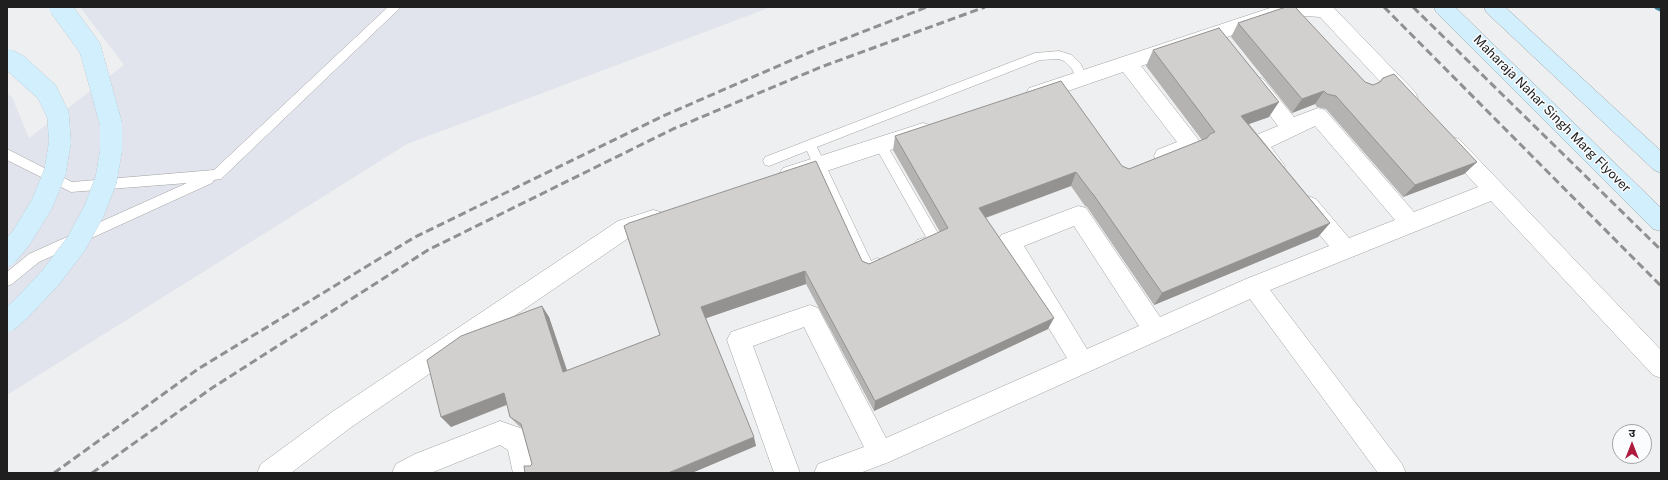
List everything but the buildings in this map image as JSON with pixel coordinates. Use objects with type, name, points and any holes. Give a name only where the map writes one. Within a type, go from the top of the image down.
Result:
[{"type":"main road","points":[[7,322],[51,277],[76,244],[94,211],[106,180],[111,151],[111,124],[90,48],[60,7]]},
{"type":"main road","name":"Maharaja Nahar Singh Marg Flyover","points":[[1443,7],[1661,222]]},
{"type":"main road","points":[[1494,7],[1661,164]]},
{"type":"main road","points":[[7,60],[16,64],[47,92],[58,115],[60,142],[55,172],[42,204],[21,238],[7,255]]},
{"type":"street","points":[[1288,9],[1304,26]]},
{"type":"street","points":[[1018,100],[1288,9],[1310,9],[1325,11],[1424,115]]},
{"type":"street","points":[[1215,34],[1230,52]]},
{"type":"street","points":[[1127,63],[1191,145],[1150,162]]},
{"type":"street","points":[[1245,70],[1285,119],[1289,128]]},
{"type":"street","points":[[1062,85],[1075,104]]},
{"type":"street","points":[[1346,250],[1264,154],[1260,145],[1263,140],[1283,134],[1289,128],[1318,116],[1411,224]]},
{"type":"street","points":[[769,170],[820,164],[881,146],[945,124]]},
{"type":"street","points":[[1440,132],[1661,367]]},
{"type":"street","points":[[827,473],[880,453],[1254,286],[1495,190]]},
{"type":"street","points":[[270,473],[341,420],[626,228],[669,214]]},
{"type":"street","points":[[1083,363],[1009,242],[1078,215],[1155,330]]},
{"type":"street","points":[[1254,286],[1393,473]]},
{"type":"street","points":[[787,473],[739,340],[810,315],[880,453]]},
{"type":"street","points":[[405,473],[424,463],[500,433],[511,436],[519,443],[526,473]]},
{"type":"lane","points":[[7,280],[34,258],[217,175],[395,7]]},
{"type":"lane","points":[[769,170],[810,145],[1039,56],[1059,55],[1068,58],[1076,66],[1082,78]]},
{"type":"lane","points":[[810,145],[868,269],[888,260]]},
{"type":"lane","points":[[881,146],[934,239],[908,251]]},
{"type":"lane","points":[[7,154],[71,187],[217,175]]},
{"type":"shaded area","points":[[80,7],[771,7],[407,144],[7,395],[7,94],[12,97],[29,138],[124,65]]},
{"type":"railway","points":[[54,473],[198,369],[415,237],[663,116],[808,53],[927,7]]},
{"type":"railway","points":[[92,473],[212,388],[428,250],[673,129],[821,67],[985,7]]},
{"type":"railway","points":[[1384,7],[1661,286]]},
{"type":"railway","points":[[1413,7],[1661,250]]}]
